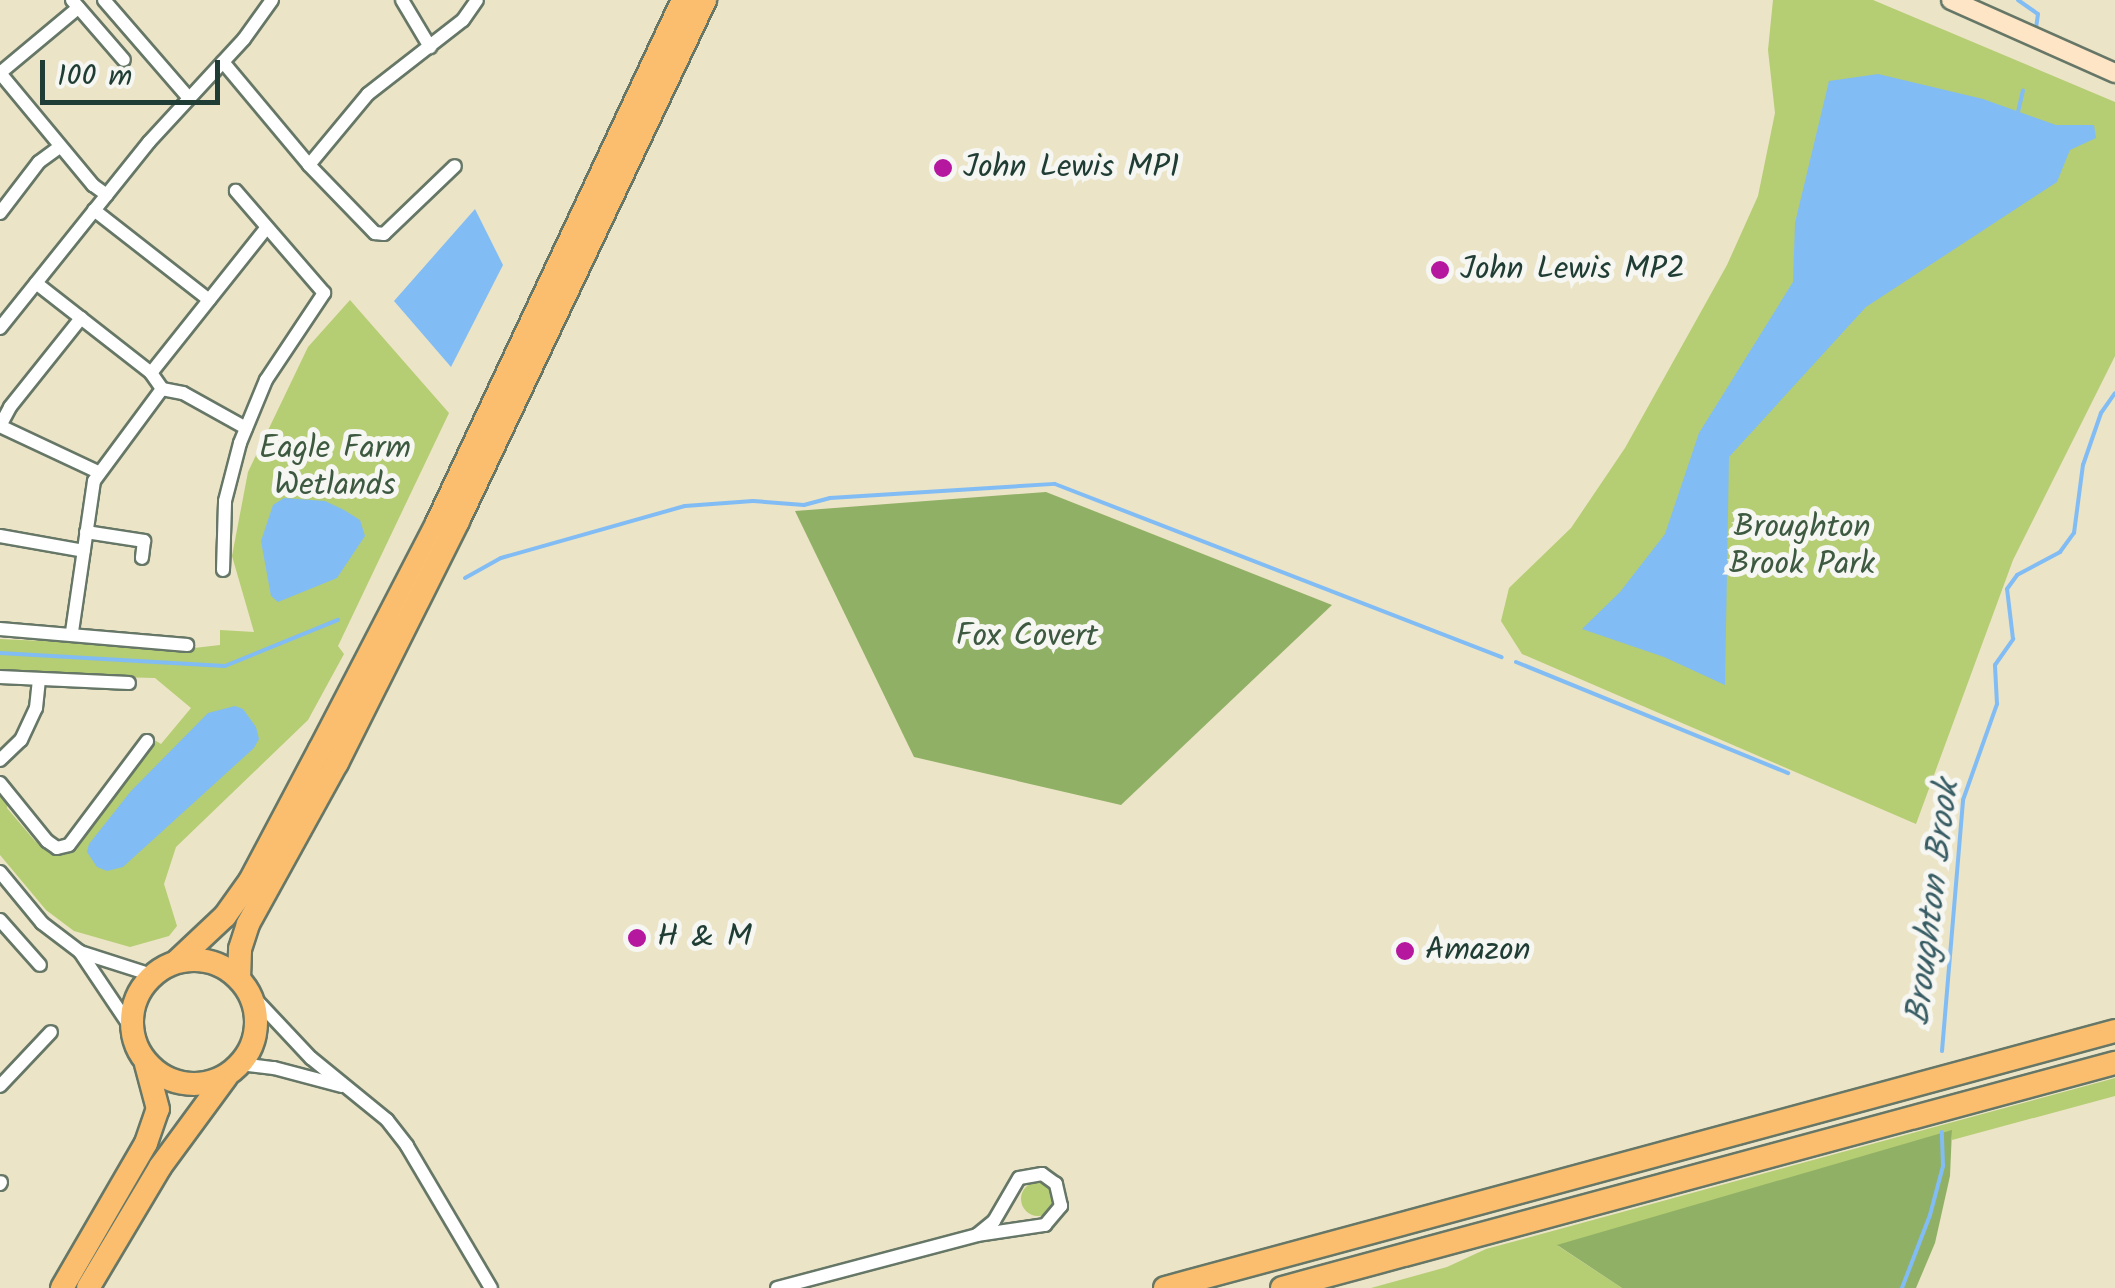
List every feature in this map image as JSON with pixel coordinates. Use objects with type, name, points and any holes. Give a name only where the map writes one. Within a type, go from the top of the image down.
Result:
[{"type":"highway","points":[[62,1288],[146,1143],[158,1109],[131,1028],[132,1008],[152,976],[176,962],[225,916],[250,881],[438,523],[682,0]]},
{"type":"highway","points":[[88,1288],[170,1151],[234,1069],[256,1029],[244,985],[240,949],[248,924],[337,763],[458,521],[705,0]]},
{"type":"highway","points":[[176,962],[210,962],[244,985]]},
{"type":"highway","points":[[1166,1288],[2115,1031]]},
{"type":"highway","points":[[1282,1288],[2115,1063]]},
{"type":"highway","points":[[146,1064],[178,1083],[197,1085],[234,1069]]},
{"type":"street","points":[[104,0],[188,98]]},
{"type":"street","points":[[402,0],[430,47]]},
{"type":"street","points":[[308,166],[368,94],[463,20],[477,0]]},
{"type":"street","points":[[1950,0],[2115,73]]},
{"type":"street","points":[[0,328],[94,210],[223,62],[267,2]]},
{"type":"street","points":[[107,195],[60,147],[1,75],[75,4],[124,60]]},
{"type":"street","points":[[223,62],[308,166],[375,234],[384,234],[456,166]]},
{"type":"street","points":[[0,213],[40,162],[60,147]]},
{"type":"street","points":[[223,570],[225,501],[246,428],[266,380],[324,293],[236,191]]},
{"type":"street","points":[[94,210],[209,300]]},
{"type":"street","points":[[151,373],[267,227]]},
{"type":"street","points":[[36,282],[151,373],[162,389],[182,393],[246,428]]},
{"type":"street","points":[[81,318],[0,426],[98,472]]},
{"type":"street","points":[[72,632],[98,472],[162,389]]},
{"type":"street","points":[[86,532],[144,541],[142,558]]},
{"type":"street","points":[[0,536],[84,550]]},
{"type":"street","points":[[0,629],[72,632],[187,646]]},
{"type":"street","points":[[0,678],[129,683]]},
{"type":"street","points":[[0,760],[21,740],[36,708],[39,679]]},
{"type":"street","points":[[0,783],[47,842],[57,848],[69,845],[147,742]]},
{"type":"street","points":[[0,872],[42,923],[80,952],[131,1028]]},
{"type":"street","points":[[3,928],[40,965]]},
{"type":"street","points":[[80,952],[152,976]]},
{"type":"street","points":[[244,985],[344,1086],[387,1120],[407,1146],[490,1288]]},
{"type":"street","points":[[0,1086],[51,1032]]},
{"type":"street","points":[[234,1069],[274,1068],[344,1086]]},
{"type":"street","points":[[777,1288],[977,1235],[1045,1225],[1057,1215],[1061,1197],[1056,1184],[1042,1174],[1026,1174],[1012,1184],[994,1221],[977,1235]]},
{"type":"street","points":[[1008,1198],[1011,1214],[1027,1226]]},
{"type":"green space","name":"Broughton Brook Park","points":[[1773,0],[1873,0],[2115,102],[2115,356],[2013,560],[1916,824],[1522,654],[1501,621],[1509,588],[1571,528],[1625,448],[1727,265],[1758,196],[1775,113],[1768,50]]},
{"type":"green space","name":"Eagle Farm Wetlands","points":[[350,300],[449,413],[338,646],[344,654],[308,720],[176,847],[164,884],[177,926],[169,936],[130,947],[74,931],[46,910],[0,855],[0,790],[8,801],[7,808],[35,841],[56,855],[146,735],[161,744],[191,708],[155,678],[0,674],[0,639],[194,648],[220,645],[220,630],[254,632],[232,556],[248,472],[308,347]]},
{"type":"green space","name":"Fox Covert","points":[[1046,492],[1332,605],[1121,805],[914,757],[795,511]]},
{"type":"green space","points":[[2115,1078],[2115,1096],[1952,1140],[1952,1131],[1558,1246],[1622,1288],[1371,1288],[1447,1267],[1486,1249]]},
{"type":"green space","points":[[1952,1130],[1950,1176],[1935,1243],[1916,1288],[1622,1288],[1557,1245]]},
{"type":"green space","points":[[1038,1182],[1050,1187],[1055,1199],[1050,1211],[1038,1216],[1026,1211],[1021,1199],[1026,1187]]},
{"type":"water","points":[[1878,74],[1983,99],[2056,125],[2094,125],[2096,138],[2070,150],[2057,182],[1866,307],[1729,457],[1725,685],[1664,657],[1582,629],[1620,592],[1665,534],[1699,433],[1793,282],[1795,223],[1829,81]]},
{"type":"water","points":[[475,209],[503,265],[451,367],[394,301]]},
{"type":"water","points":[[284,498],[325,501],[360,520],[365,536],[337,578],[278,602],[271,596],[261,541],[273,505]]},
{"type":"water","points":[[235,706],[243,709],[256,727],[259,739],[254,748],[123,867],[107,871],[97,867],[87,852],[89,844],[131,791],[208,713]]},
{"type":"waterway","points":[[2018,0],[2038,14],[2036,29]]},
{"type":"waterway","points":[[2018,112],[2023,91]]},
{"type":"waterway","name":"Broughton Brook","points":[[1942,1051],[1963,800],[1997,704],[1995,665],[2013,639],[2007,589],[2017,575],[2060,552],[2074,533],[2083,465],[2101,413],[2115,393]]},
{"type":"waterway","points":[[465,578],[501,558],[685,506],[753,501],[804,505],[830,498],[1055,484],[1502,657]]},
{"type":"waterway","points":[[0,653],[225,666],[338,620]]},
{"type":"waterway","points":[[1516,662],[1788,773]]},
{"type":"waterway","name":"Broughton Brook","points":[[1902,1288],[1930,1215],[1943,1166],[1942,1132]]},
{"type":"place","name":"John Lewis MP1","points":[[943,168]]},
{"type":"place","name":"John Lewis MP2","points":[[1440,270]]},
{"type":"place","name":"H & M","points":[[637,938]]},
{"type":"place","name":"Amazon","points":[[1405,951]]}]
